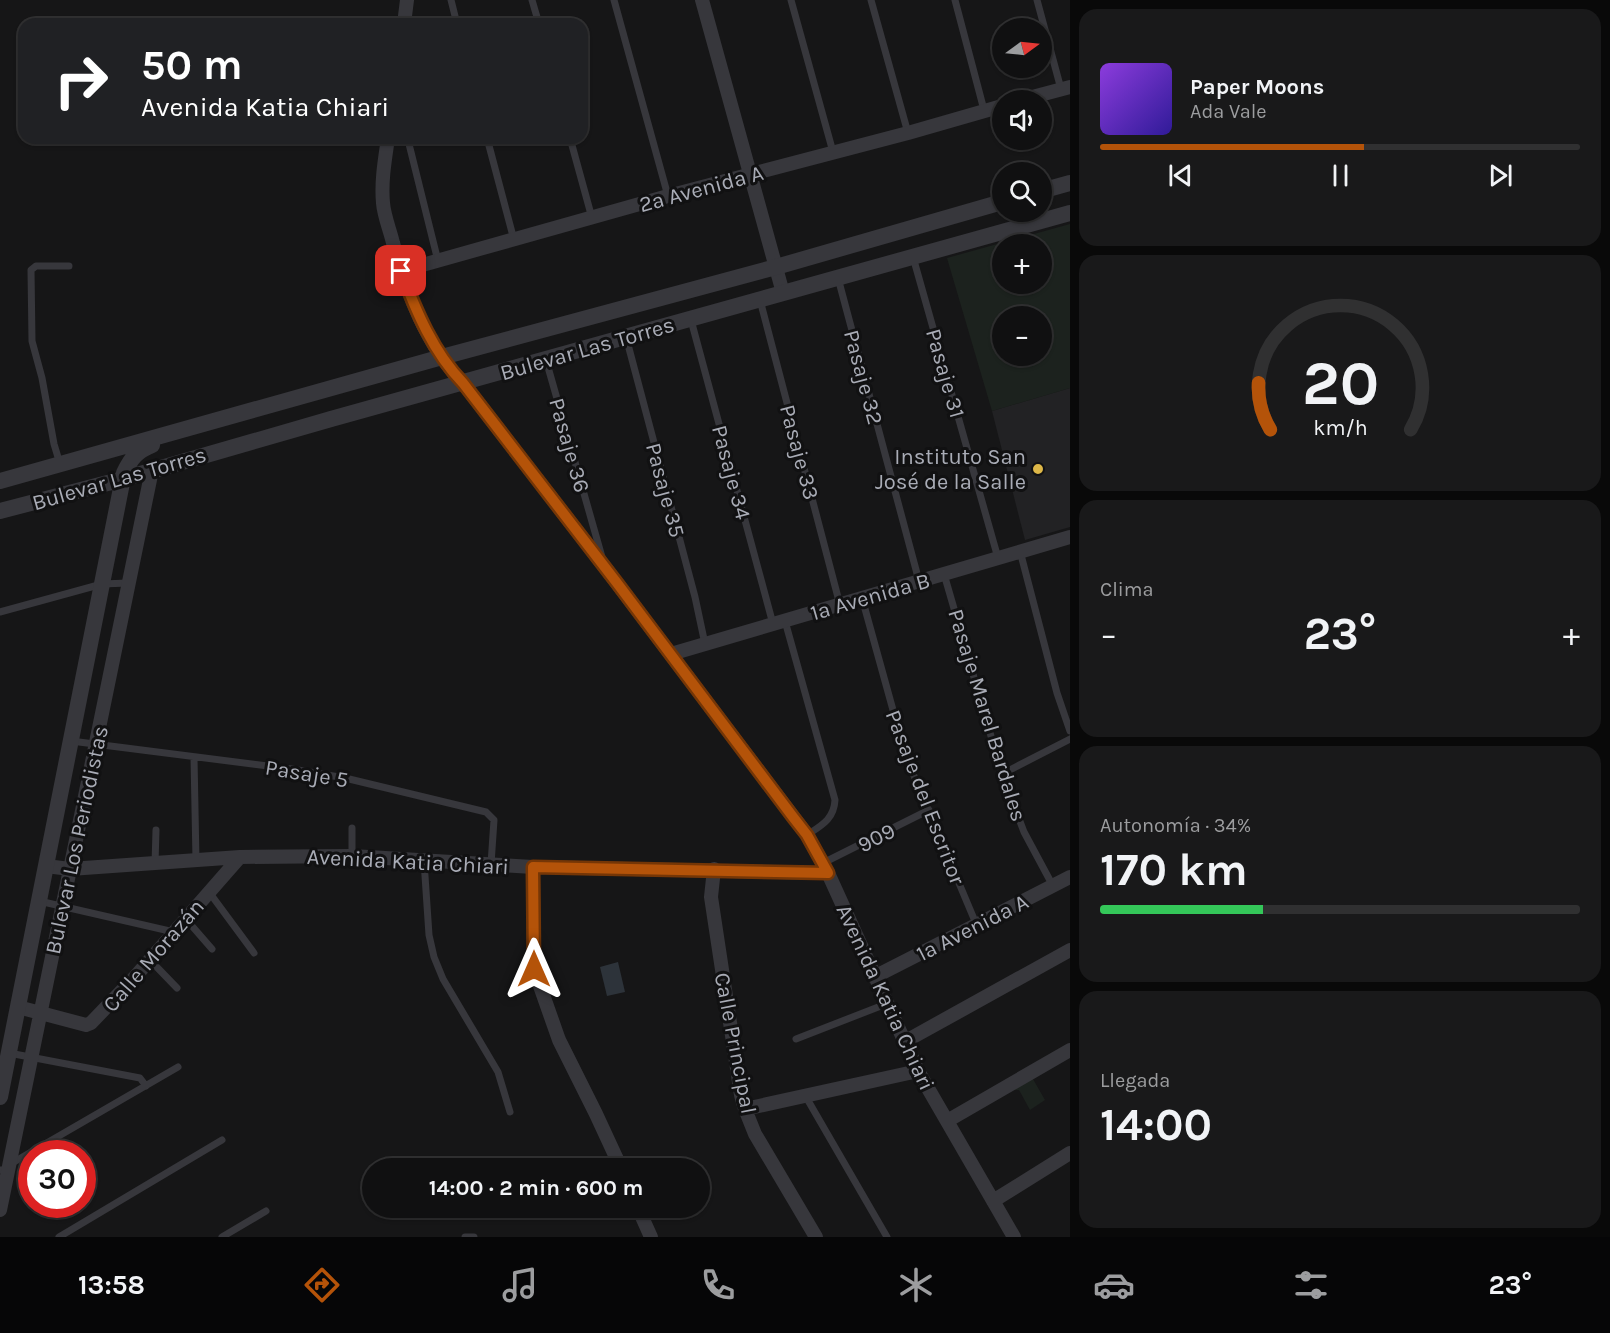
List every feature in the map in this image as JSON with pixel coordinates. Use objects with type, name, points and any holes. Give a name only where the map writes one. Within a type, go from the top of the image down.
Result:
[{"type":"street","points":[[405,18],[407,0]]},
{"type":"street","points":[[702,0],[783,293]]},
{"type":"street","name":"2a Avenida A","points":[[401,271],[992,108]]},
{"type":"street","points":[[387,144],[383,168],[383,204],[401,271],[417,315],[442,357],[671,654],[807,835],[826,868]]},
{"type":"street","points":[[1052,188],[1070,183]]},
{"type":"street","name":"Bulevar Las Torres","points":[[0,481],[442,357],[776,267],[992,205]]},
{"type":"street","name":"Bulevar Las Torres","points":[[0,511],[123,479],[1070,213]]},
{"type":"street","points":[[326,391],[337,401],[337,411],[331,419]]},
{"type":"street","name":"Bulevar Los Periodistas","points":[[0,1096],[4,1056],[18,1007],[123,479],[130,460],[143,448],[190,427]]},
{"type":"street","name":"Bulevar Los Periodistas","points":[[0,1210],[4,1170],[31,1058],[152,470]]},
{"type":"street","name":"1a Avenida B","points":[[671,654],[1070,537]]},
{"type":"street","name":"Avenida Katia Chiari","points":[[46,866],[70,869],[240,857],[352,855],[533,867],[826,868],[918,1071],[1014,1237]]},
{"type":"street","name":"Calle Morazán","points":[[18,1007],[86,1025],[91,1023],[150,960],[240,857]]},
{"type":"street","points":[[533,867],[534,969],[559,1040],[616,1158]]},
{"type":"street","name":"Calle Principal","points":[[714,869],[711,897],[741,1095],[755,1134],[816,1237]]},
{"type":"street","name":"1a Avenida A","points":[[874,977],[1070,877]]},
{"type":"street","points":[[904,1042],[1070,950]]},
{"type":"street","points":[[947,1121],[1070,1050]]},
{"type":"street","points":[[745,1109],[918,1071]]},
{"type":"street","points":[[993,1201],[1070,1153]]},
{"type":"street","points":[[642,1218],[651,1237]]},
{"type":"lane","points":[[451,0],[456,18]]},
{"type":"lane","points":[[532,0],[537,18]]},
{"type":"lane","points":[[614,0],[668,196]]},
{"type":"lane","points":[[791,0],[833,152]]},
{"type":"lane","points":[[871,0],[908,133]]},
{"type":"lane","points":[[956,0],[984,110]]},
{"type":"lane","points":[[1037,0],[1066,88]]},
{"type":"lane","points":[[409,144],[438,262]]},
{"type":"lane","points":[[488,144],[514,240]]},
{"type":"lane","points":[[572,144],[592,218]]},
{"type":"lane","name":"Pasaje 31","points":[[913,257],[998,558]]},
{"type":"lane","points":[[60,464],[32,341],[31,270],[36,266],[69,266]]},
{"type":"lane","name":"Pasaje 32","points":[[838,278],[919,581]]},
{"type":"lane","name":"Pasaje 33","points":[[760,300],[840,604]]},
{"type":"lane","name":"Pasaje 34","points":[[691,319],[779,622],[836,800],[834,812],[823,824],[807,835]]},
{"type":"lane","name":"Pasaje 35","points":[[626,337],[705,644]]},
{"type":"lane","name":"Pasaje 36","points":[[546,360],[604,566]]},
{"type":"lane","points":[[1020,551],[1057,693],[1070,731]]},
{"type":"lane","name":"Pasaje Marel Bardales","points":[[944,574],[1002,774],[1024,832],[1053,886]]},
{"type":"lane","points":[[0,612],[102,584],[128,583]]},
{"type":"lane","name":"Pasaje del Escritor","points":[[862,598],[906,757],[977,926]]},
{"type":"lane","points":[[1002,774],[1070,739]]},
{"type":"lane","name":"Pasaje 5","points":[[71,741],[292,769],[345,778],[486,812],[494,820],[491,864]]},
{"type":"lane","points":[[194,757],[196,861]]},
{"type":"lane","name":"909","points":[[826,868],[929,810]]},
{"type":"lane","points":[[352,828],[352,855]]},
{"type":"lane","points":[[155,864],[156,830]]},
{"type":"lane","points":[[424,861],[429,935],[434,957],[443,979],[498,1072],[510,1112]]},
{"type":"lane","points":[[209,891],[254,953]]},
{"type":"lane","points":[[39,901],[174,932]]},
{"type":"lane","points":[[186,918],[212,949]]},
{"type":"lane","points":[[150,960],[177,988]]},
{"type":"lane","points":[[796,1039],[886,1004]]},
{"type":"lane","points":[[4,1056],[31,1058],[140,1078],[146,1086]]},
{"type":"lane","points":[[4,1170],[7,1166],[178,1067]]},
{"type":"lane","points":[[806,1096],[887,1237]]},
{"type":"lane","points":[[59,1237],[222,1140]]},
{"type":"lane","points":[[222,1237],[266,1211]]},
{"type":"lane","points":[[465,1237],[474,1237]]},
{"type":"shaded area","points":[[1070,224],[1070,388],[992,411],[947,258],[992,246],[992,294],[1052,294],[1052,234],[1034,234]]},
{"type":"shaded area","name":"Instituto San José de la Salle","points":[[1070,388],[1070,527],[1025,540],[992,411]]},
{"type":"shaded area","points":[[618,962],[625,992],[607,996],[600,967]]},
{"type":"shaded area","points":[[1029,1072],[1045,1100],[1030,1110],[1019,1090],[1012,1090]]},
{"type":"place","name":"Instituto San José de la Salle","points":[[1038,469]]},
{"type":"route","points":[[401,271],[417,315],[451,370],[685,672],[807,835],[828,873],[533,867],[534,969]]}]
